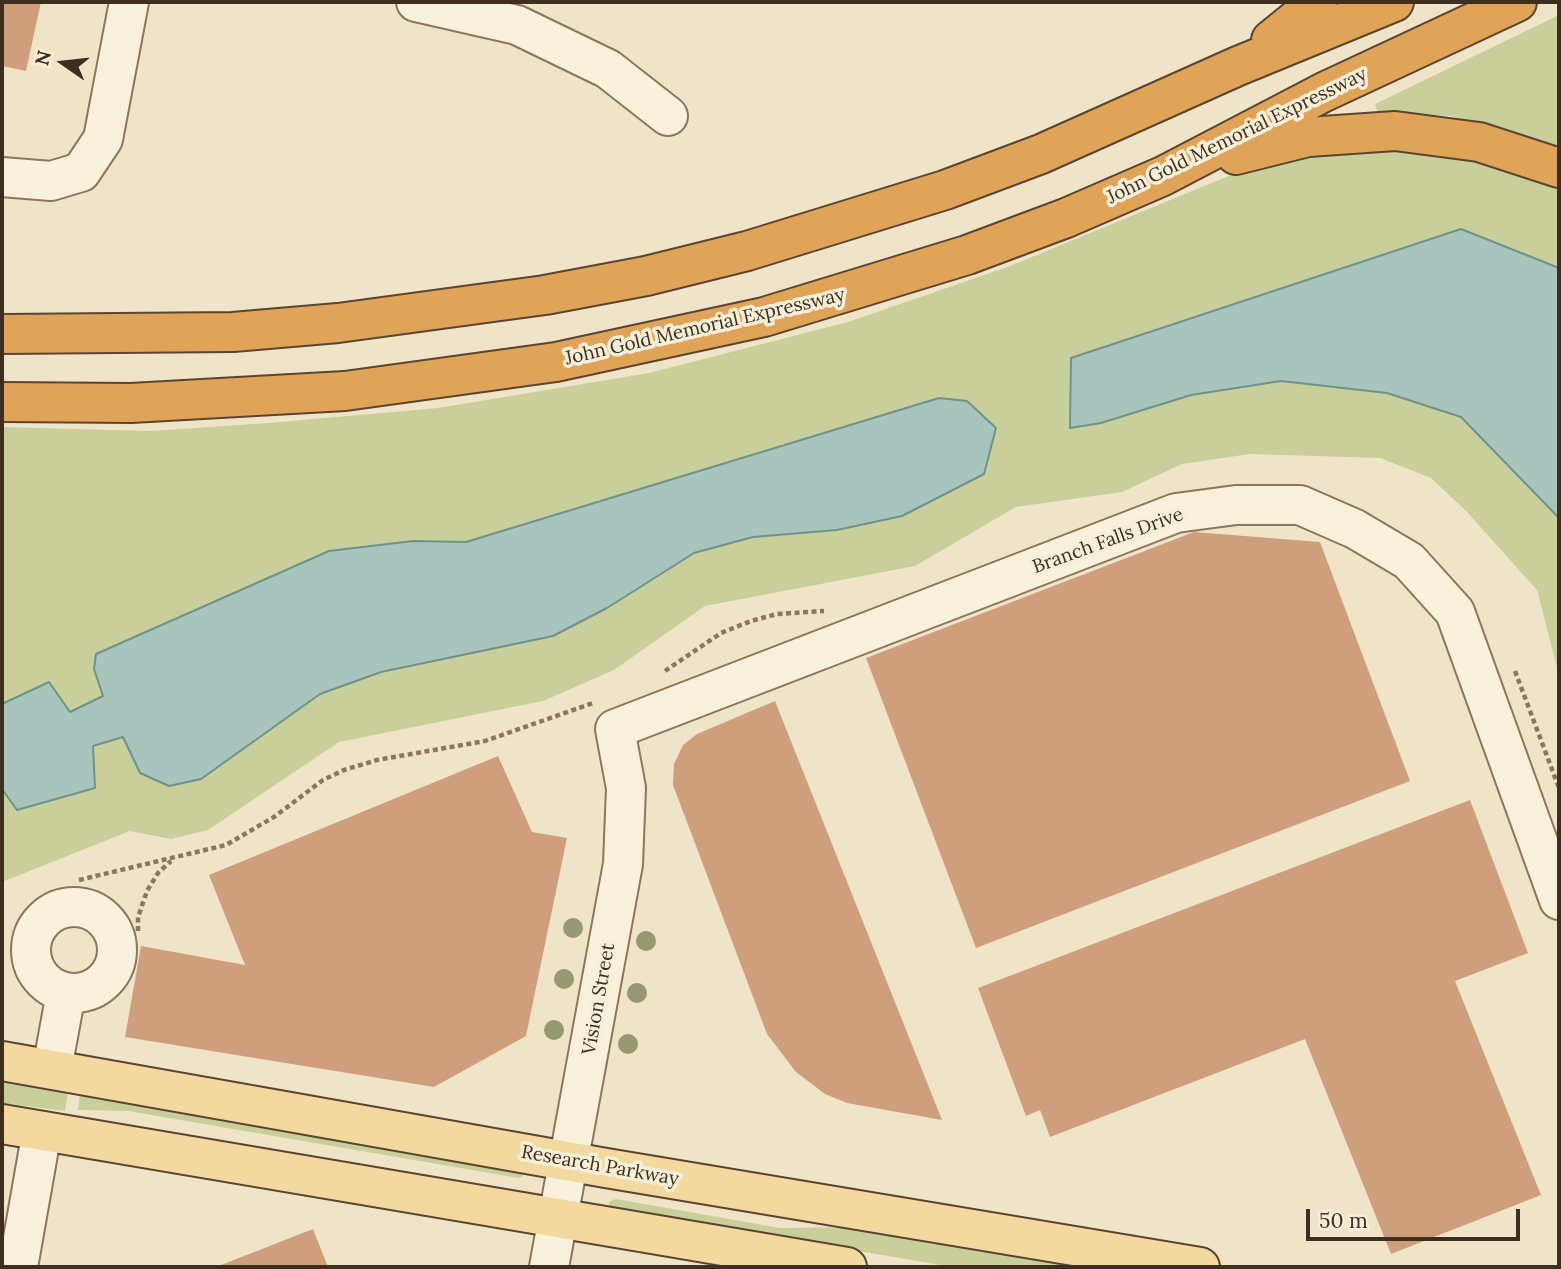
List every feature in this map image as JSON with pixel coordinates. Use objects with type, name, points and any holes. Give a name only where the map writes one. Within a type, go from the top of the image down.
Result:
[{"type":"highway","points":[[1238,66],[1318,2]]},
{"type":"highway","points":[[2,334],[233,332],[338,323],[532,297],[646,275],[747,251],[945,190],[1041,155],[1238,66],[1394,2]]},
{"type":"highway","name":"John Gold Memorial Expressway","points":[[2,402],[131,402],[345,391],[556,362],[725,326],[865,288],[1054,222],[1163,176],[1324,92],[1517,2]]},
{"type":"highway","points":[[1163,176],[1266,146],[1352,132],[1438,135],[1479,142],[1559,168]]},
{"type":"main road","name":"Research Parkway","points":[[2,1061],[569,1162],[1200,1267]]},
{"type":"main road","points":[[2,1124],[847,1267]]},
{"type":"street","points":[[2,177],[51,181],[81,172],[103,139],[130,2]]},
{"type":"street","points":[[416,2],[517,25],[607,69],[667,117]]},
{"type":"street","name":"Branch Falls Drive","points":[[615,729],[1176,513],[1236,505],[1300,505],[1354,529],[1409,561],[1455,612],[1559,900]]},
{"type":"street","name":"Vision Street","points":[[549,1267],[623,864],[626,788],[615,729]]},
{"type":"street","points":[[52,1069],[66,993]]},
{"type":"street","points":[[18,1267],[43,1131]]},
{"type":"path","points":[[138,931],[138,916],[147,891],[158,873],[174,859]]},
{"type":"green space","points":[[1559,15],[1559,151],[1451,116],[1378,113],[1375,104]]},
{"type":"green space","points":[[1357,146],[1441,153],[1485,161],[1559,186],[1559,268],[1461,229],[1071,358],[1070,427],[1101,423],[1191,395],[1281,381],[1387,393],[1461,417],[1559,518],[1559,675],[1537,590],[1467,512],[1431,478],[1380,458],[1250,454],[1182,464],[1122,492],[1016,507],[915,566],[705,606],[614,670],[543,701],[339,742],[208,830],[171,839],[130,831],[2,882],[2,789],[17,810],[94,788],[92,746],[123,737],[201,779],[320,694],[381,672],[553,636],[607,608],[694,553],[753,537],[837,530],[902,516],[965,485],[466,542],[413,541],[94,669],[103,696],[69,712],[49,683],[2,704],[2,427],[151,431],[268,423],[438,408],[649,373],[848,322],[1010,266],[1248,168]]},
{"type":"green space","points":[[2,1079],[68,1090],[65,1111],[2,1103]]},
{"type":"green space","points":[[80,1093],[524,1172],[519,1178],[128,1111],[78,1110]]},
{"type":"green space","points":[[616,1199],[780,1228],[859,1227],[1072,1264],[1071,1267],[952,1267],[613,1209],[609,1205],[610,1201]]},
{"type":"water","points":[[1461,229],[1559,268],[1559,518],[1461,417],[1387,393],[1281,381],[1191,395],[1101,423],[1070,428],[1071,358]]},
{"type":"water","points":[[939,398],[967,401],[996,428],[984,474],[902,516],[837,530],[753,537],[694,553],[607,608],[553,636],[381,672],[320,694],[201,779],[169,786],[140,773],[123,737],[93,746],[95,788],[17,810],[2,789],[2,704],[49,682],[70,712],[103,696],[94,669],[96,654],[329,551],[413,541],[466,542]]},
{"type":"building","points":[[2,2],[41,2],[26,71],[2,66]]},
{"type":"building","points":[[1194,532],[1320,542],[1410,781],[976,948],[866,658]]},
{"type":"building","points":[[775,701],[942,1120],[847,1103],[825,1094],[796,1072],[767,1034],[673,785],[674,764],[683,745],[697,734]]},
{"type":"building","points":[[498,756],[532,832],[567,838],[526,1036],[434,1087],[125,1037],[141,946],[245,965],[209,875]]},
{"type":"building","points":[[1470,800],[1528,953],[1455,981],[1541,1195],[1391,1254],[1305,1039],[1050,1137],[1040,1110],[1026,1116],[978,988]]},
{"type":"building","points":[[313,1229],[328,1267],[216,1267]]}]
